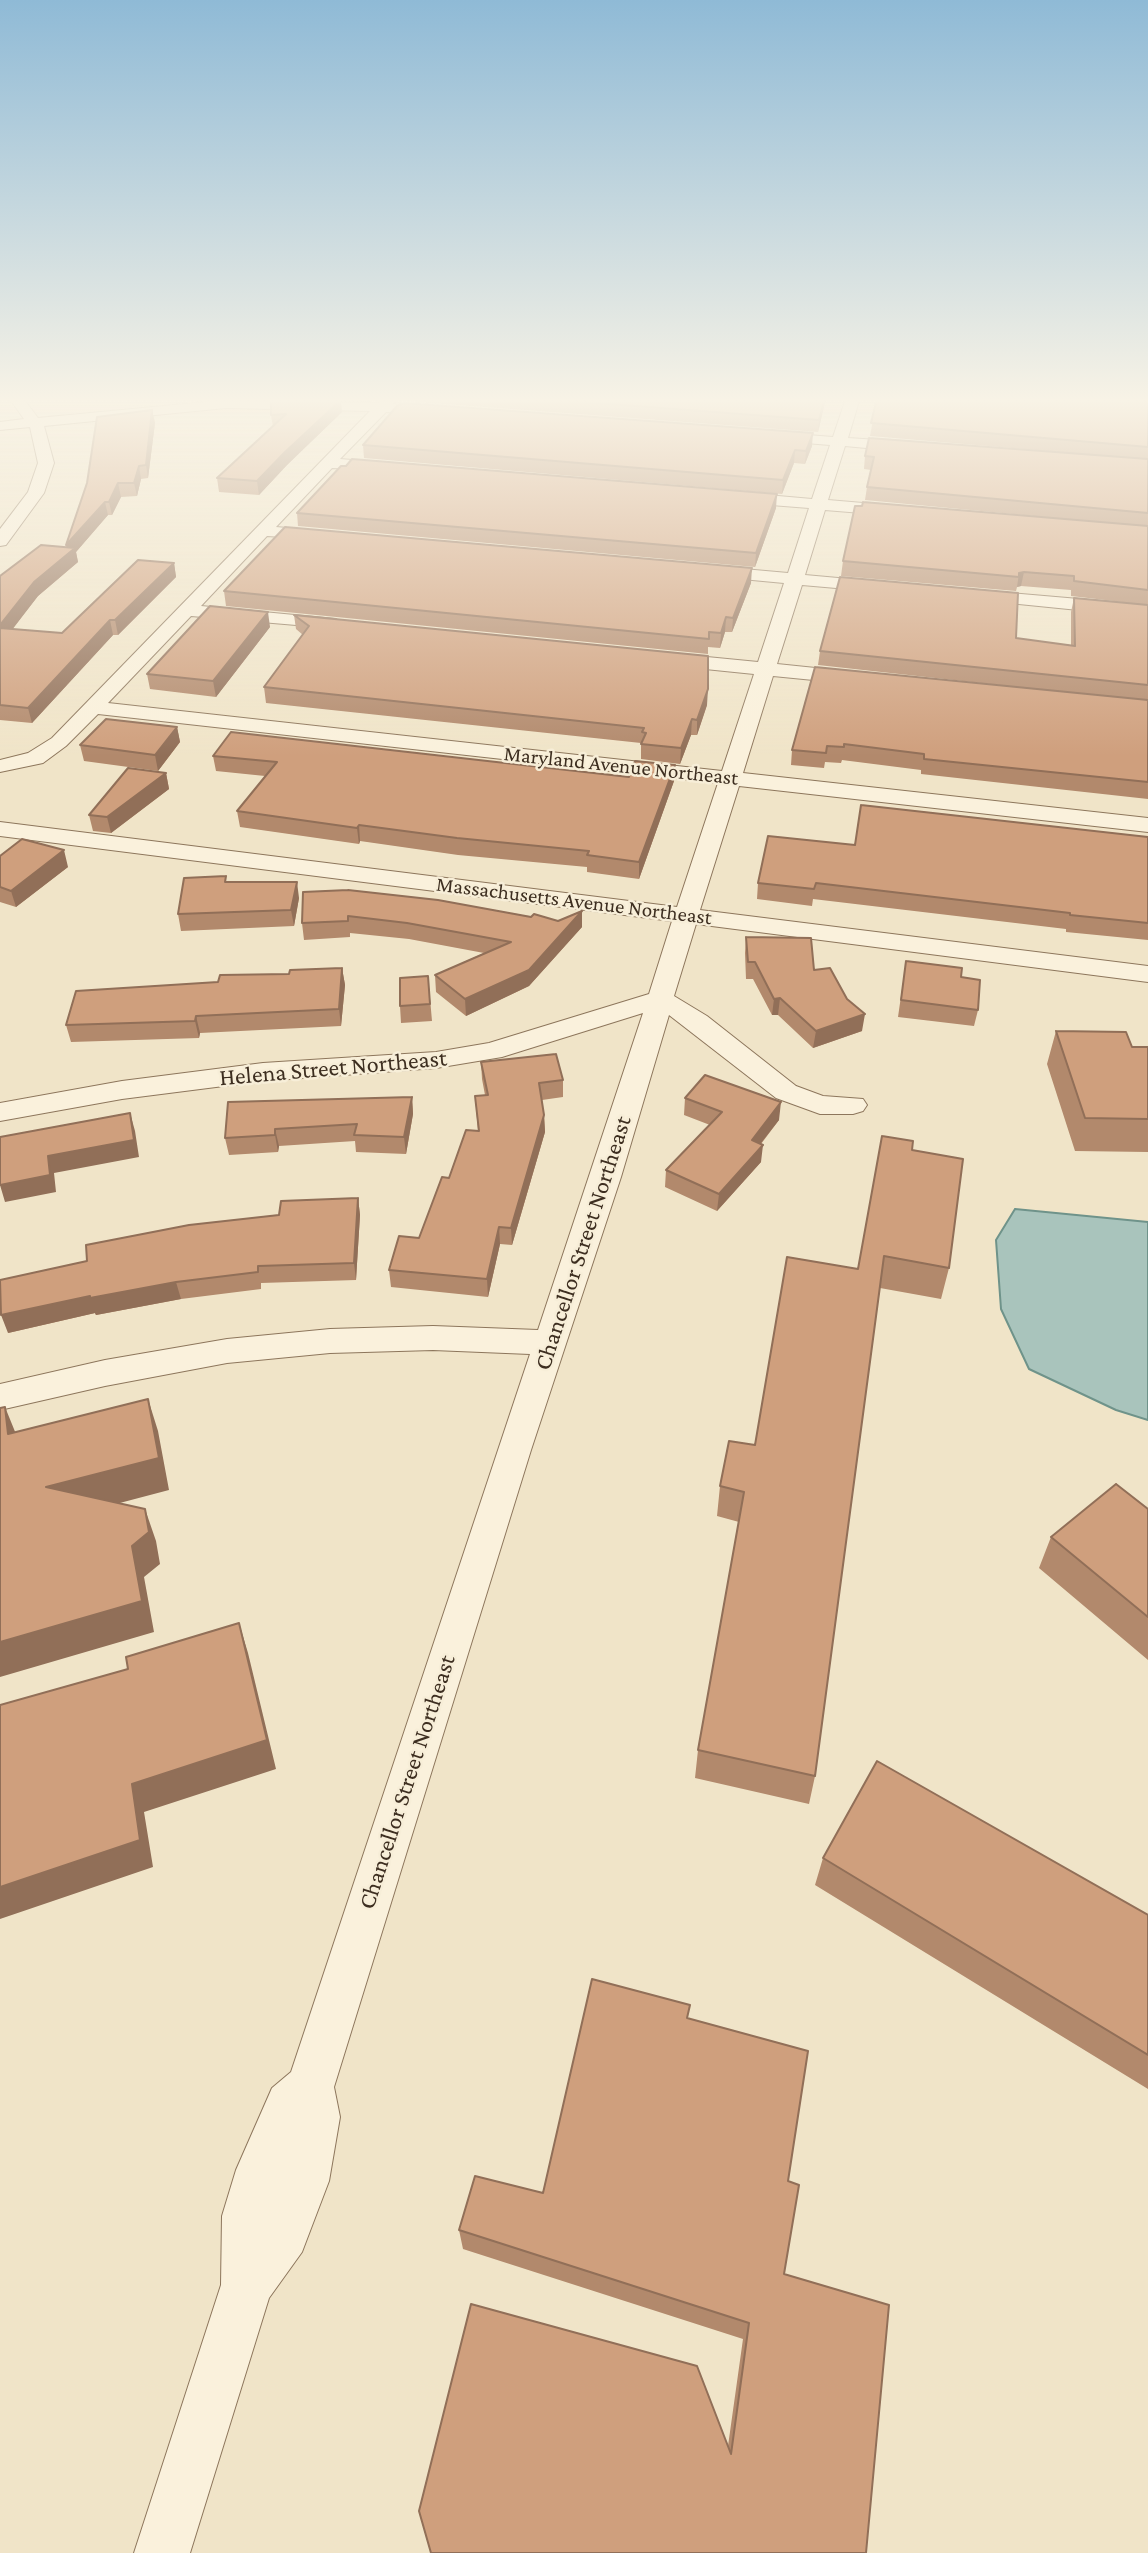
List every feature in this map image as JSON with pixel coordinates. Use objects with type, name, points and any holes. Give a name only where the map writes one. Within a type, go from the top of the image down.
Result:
[{"type":"street","points":[[0,541],[20,517]]},
{"type":"street","points":[[0,766],[47,752],[276,517]]},
{"type":"street","name":"Chancellor Street Northeast","points":[[162,2553],[247,2285],[284,2234],[304,2181],[316,2117],[310,2087],[816,517]]},
{"type":"street","points":[[263,531],[332,537]]},
{"type":"street","points":[[693,570],[905,589]]},
{"type":"street","points":[[959,594],[1148,611]]},
{"type":"street","points":[[187,610],[351,627]]},
{"type":"street","points":[[650,657],[875,680]]},
{"type":"street","name":"Maryland Avenue Northeast","points":[[93,707],[1148,825]]},
{"type":"street","name":"Massachusetts Avenue Northeast","points":[[0,829],[1148,974]]},
{"type":"street","points":[[661,999],[730,1046],[786,1092],[820,1105],[853,1105]]},
{"type":"street","name":"Helena Street Northeast","points":[[0,1111],[122,1090],[263,1072],[436,1060],[492,1051],[661,999]]},
{"type":"street","points":[[0,1397],[146,1365],[228,1351],[304,1343],[433,1338],[550,1343]]},
{"type":"water","points":[[1015,1209],[1148,1222],[1148,1420],[1116,1410],[1029,1369],[1001,1309],[996,1240]]},
{"type":"building","points":[[75,517],[91,517],[66,545]]},
{"type":"building","points":[[345,517],[769,517],[756,553]]},
{"type":"building","points":[[853,517],[1043,517],[1148,526],[1148,590],[1074,581],[1074,576],[1024,572],[1019,573],[1019,577],[843,561]]},
{"type":"building","points":[[285,527],[752,568],[733,618],[726,617],[721,633],[709,632],[709,639],[224,591]]},
{"type":"building","points":[[41,545],[75,548],[34,582],[0,625],[0,576]]},
{"type":"building","points":[[138,560],[174,563],[115,620],[110,620],[28,708],[0,705],[0,628],[62,633]]},
{"type":"building","points":[[840,577],[1018,593],[1016,638],[1075,646],[1074,598],[1148,605],[1148,685],[820,651]]},
{"type":"building","points":[[210,606],[268,612],[213,681],[147,674]]},
{"type":"building","points":[[294,615],[708,656],[708,689],[697,720],[692,719],[681,748],[641,744],[646,733],[642,732],[644,728],[264,687],[309,626]]},
{"type":"building","points":[[815,667],[1148,700],[1148,782],[924,759],[924,754],[844,744],[844,747],[827,746],[826,753],[792,750]]},
{"type":"building","points":[[106,719],[177,727],[155,755],[80,745]]},
{"type":"building","points":[[231,732],[629,777],[635,761],[675,765],[639,862],[587,855],[589,851],[359,825],[357,828],[237,811],[277,762],[213,756]]},
{"type":"building","points":[[128,768],[166,773],[107,817],[89,815]]},
{"type":"building","points":[[861,805],[1148,837],[1148,923],[816,883],[814,889],[758,883],[768,836],[855,845]]},
{"type":"building","points":[[22,839],[64,850],[11,891],[0,887],[0,856]]},
{"type":"building","points":[[226,876],[225,882],[297,882],[291,910],[178,914],[184,878]]},
{"type":"building","points":[[348,890],[438,900],[531,917],[534,914],[558,921],[582,911],[529,970],[465,999],[435,975],[511,942],[407,923],[348,916],[348,921],[302,923],[303,892]]},
{"type":"building","points":[[746,937],[811,938],[814,970],[830,968],[847,999],[865,1014],[816,1031],[780,998],[774,999],[755,962],[748,962]]},
{"type":"building","points":[[906,961],[962,968],[961,977],[980,980],[978,1010],[901,1000]]},
{"type":"building","points":[[342,968],[339,1009],[196,1016],[195,1021],[66,1025],[76,991],[218,982],[220,975],[289,974],[290,970]]},
{"type":"building","points":[[428,976],[430,1004],[400,1006],[400,978]]},
{"type":"building","points":[[1056,1031],[1126,1032],[1132,1047],[1148,1047],[1148,1119],[1085,1118]]},
{"type":"building","points":[[556,1054],[563,1080],[539,1083],[544,1115],[511,1228],[499,1227],[487,1279],[389,1270],[399,1236],[419,1238],[442,1177],[449,1178],[466,1130],[479,1131],[475,1096],[488,1095],[481,1062]]},
{"type":"building","points":[[705,1075],[781,1102],[752,1140],[763,1145],[719,1194],[666,1170],[722,1112],[685,1098]]},
{"type":"building","points":[[412,1097],[404,1137],[354,1135],[357,1124],[275,1129],[275,1135],[225,1138],[228,1102]]},
{"type":"building","points":[[130,1113],[134,1140],[48,1156],[50,1175],[0,1185],[0,1137]]},
{"type":"building","points":[[882,1136],[913,1141],[912,1150],[963,1159],[949,1268],[884,1256],[815,1776],[698,1750],[744,1492],[720,1486],[729,1441],[755,1445],[787,1257],[858,1269]]},
{"type":"building","points":[[358,1198],[354,1263],[258,1266],[258,1272],[90,1296],[1,1315],[0,1280],[87,1261],[86,1245],[189,1225],[279,1215],[281,1201]]},
{"type":"building","points":[[148,1399],[159,1458],[46,1487],[145,1509],[149,1532],[132,1546],[142,1601],[0,1642],[0,1408],[5,1407],[8,1434]]},
{"type":"building","points":[[1116,1484],[1148,1509],[1148,1617],[1051,1537]]},
{"type":"building","points":[[239,1623],[267,1740],[132,1784],[140,1840],[0,1887],[0,1705],[128,1669],[126,1657]]},
{"type":"building","points":[[877,1761],[1148,1915],[1148,2055],[823,1858]]},
{"type":"building","points":[[592,1979],[690,2005],[687,2018],[808,2051],[788,2181],[799,2185],[784,2274],[889,2305],[866,2553],[431,2553],[419,2511],[471,2304],[697,2366],[731,2454],[749,2323],[459,2230],[475,2176],[543,2193]]}]
